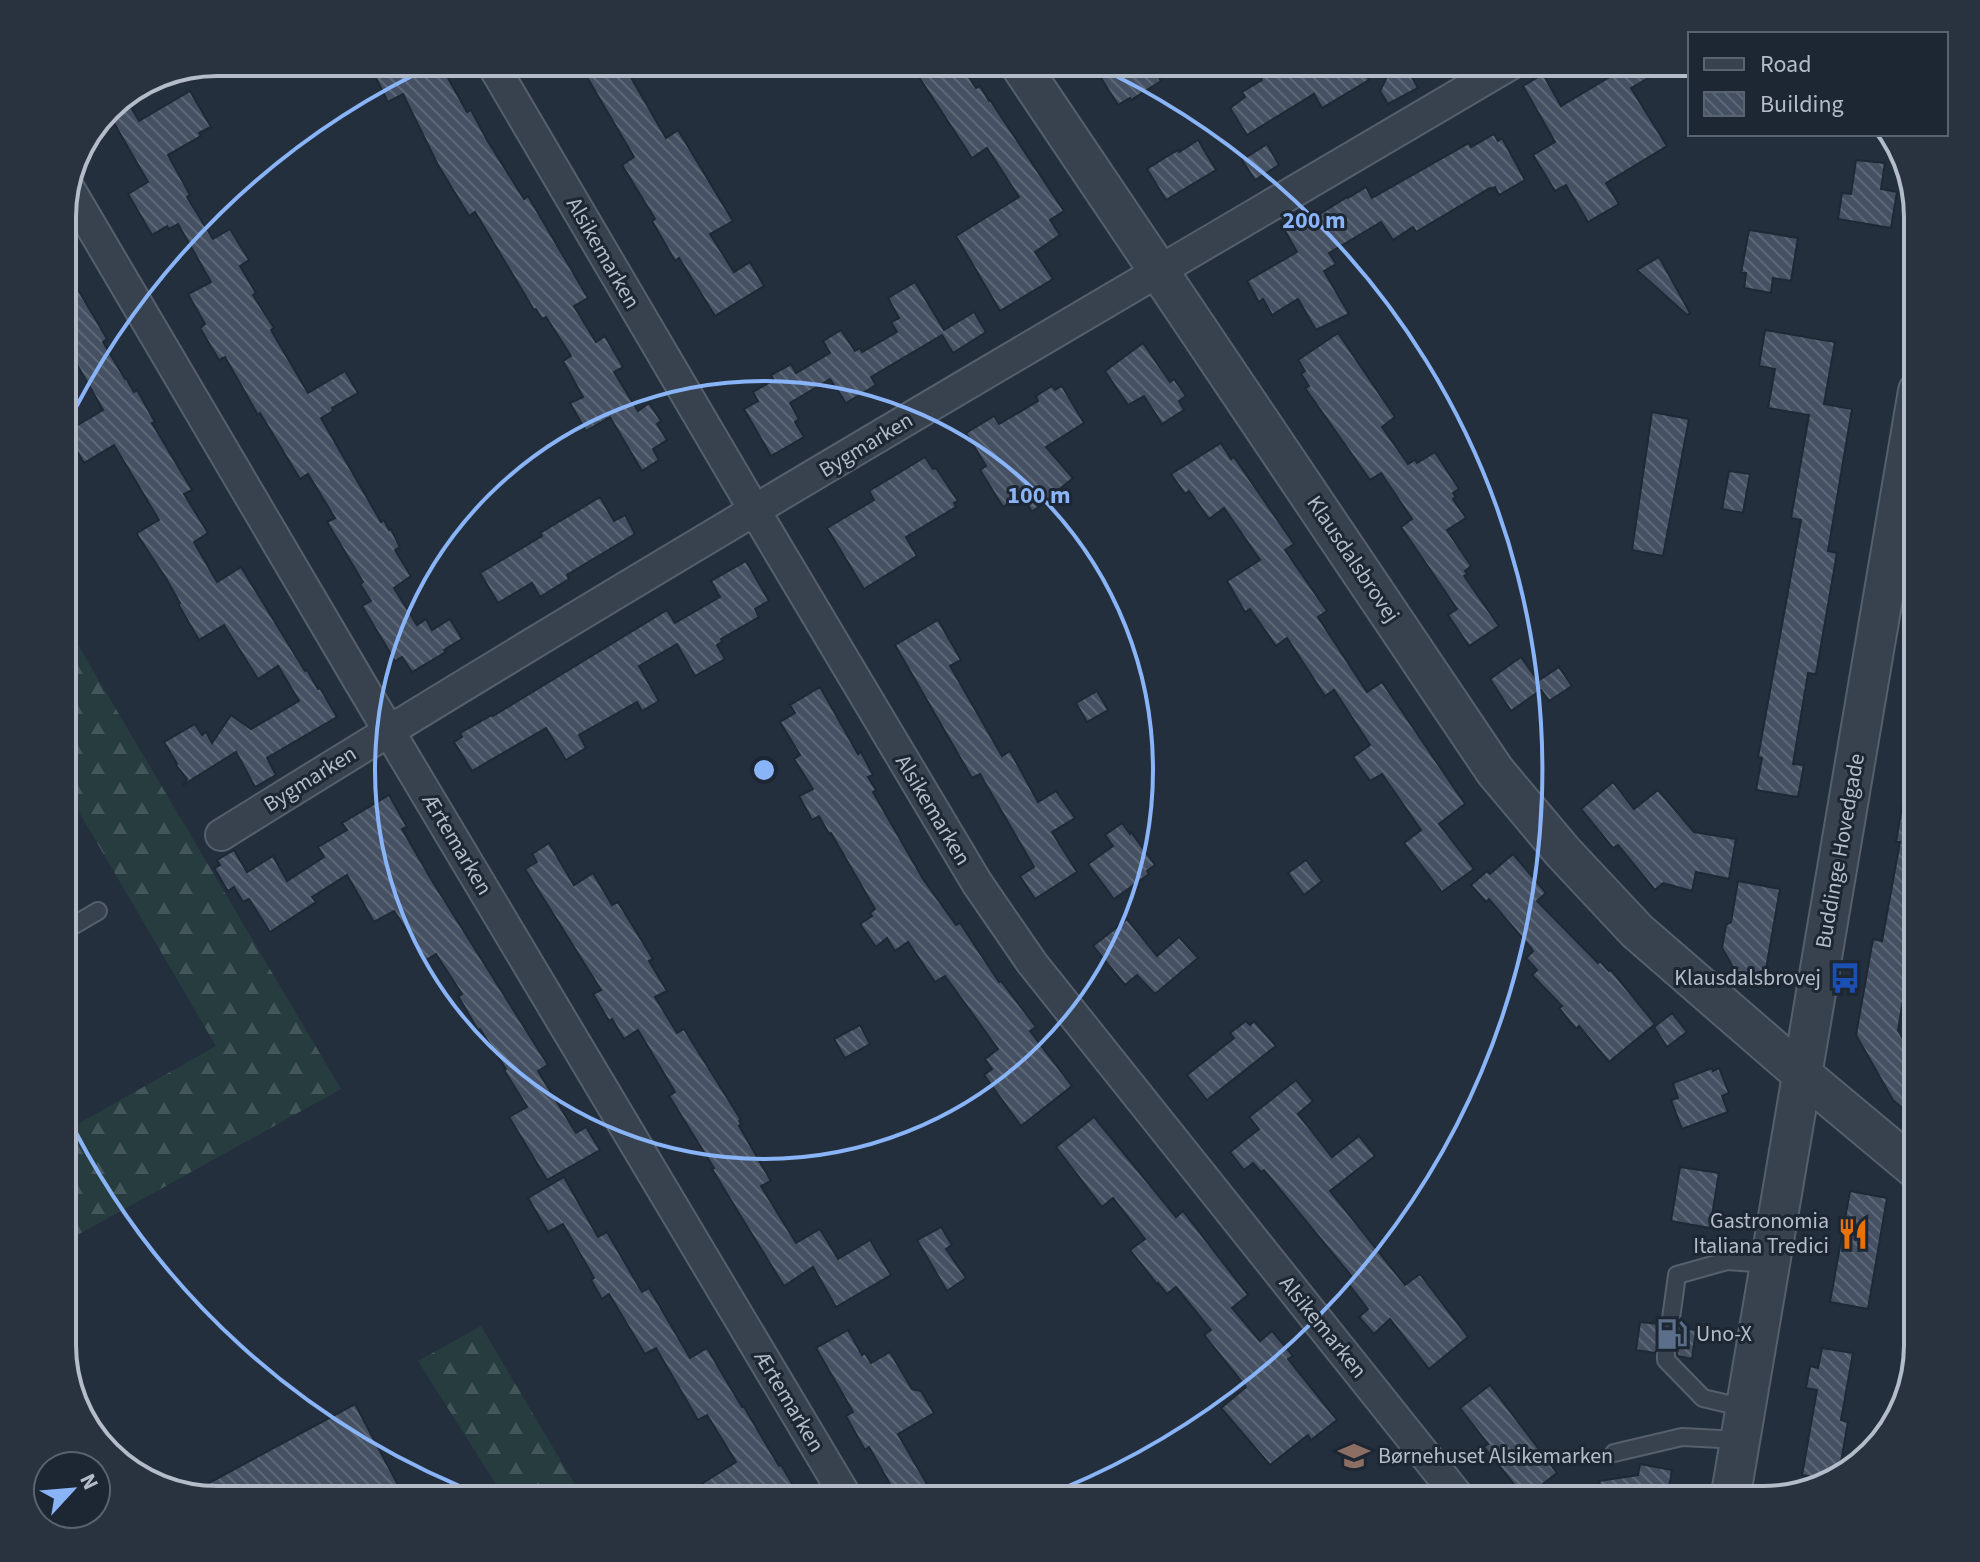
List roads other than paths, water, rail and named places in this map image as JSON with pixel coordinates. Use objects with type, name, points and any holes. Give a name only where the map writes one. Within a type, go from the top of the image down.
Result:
[{"type":"street","name":"Alsikemarken","points":[[499,76],[977,883],[1032,963],[1450,1486]]},
{"type":"street","name":"Klausdalsbrovej","points":[[1028,76],[1495,771],[1563,852],[1637,931],[1904,1159]]},
{"type":"street","name":"Bygmarken","points":[[221,835],[389,730],[755,511],[1490,76]]},
{"type":"street","name":"Ærtemarken","points":[[77,202],[840,1486]]},
{"type":"street","name":"Buddinge Hovedgade","points":[[1732,1486],[1904,474]]},
{"type":"lane","points":[[76,924],[98,911]]},
{"type":"lane","points":[[1670,1326],[1677,1275],[1727,1261],[1770,1264]]},
{"type":"lane","points":[[1666,1354],[1666,1360],[1703,1398],[1743,1424]]},
{"type":"lane","points":[[1614,1453],[1743,1424]]},
{"type":"place","name":"Klausdalsbrovej","points":[[1845,978]]},
{"type":"place","name":"Gastronomia Italiana Tredici","points":[[1853,1234]]},
{"type":"place","name":"Uno-X","points":[[1672,1334]]},
{"type":"place","name":"Børnehuset Alsikemarken","points":[[1354,1456]]}]
